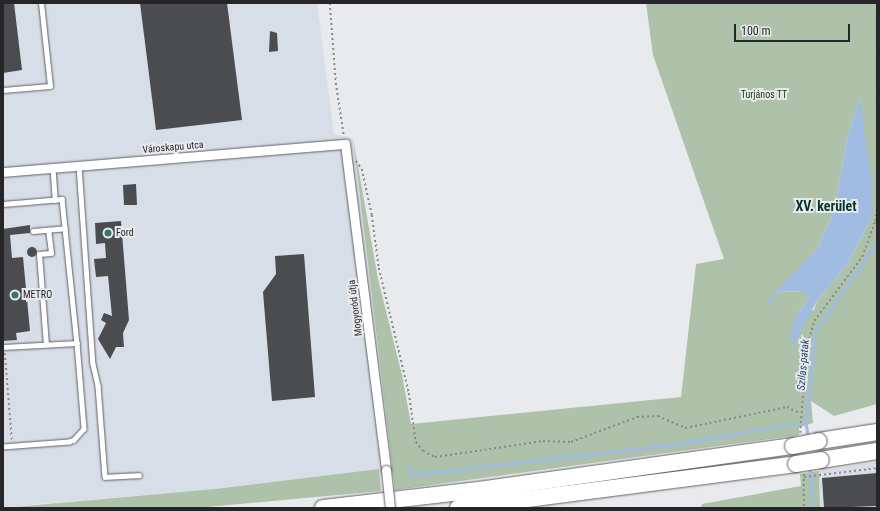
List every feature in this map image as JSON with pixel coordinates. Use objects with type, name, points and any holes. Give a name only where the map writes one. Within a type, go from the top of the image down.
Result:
[{"type":"highway","points":[[323,508],[486,489],[796,439],[819,441],[877,432]]},
{"type":"highway","points":[[458,508],[803,473],[821,460],[877,451]]},
{"type":"street","name":"Városkapu utca","points":[[3,172],[345,144]]},
{"type":"street","name":"Mogyoród útja","points":[[345,144],[390,508]]},
{"type":"lane","points":[[3,90],[50,86],[41,3]]},
{"type":"lane","points":[[79,166],[93,364],[98,386],[105,477],[140,475]]},
{"type":"lane","points":[[53,168],[55,200]]},
{"type":"lane","points":[[3,204],[62,199],[77,343],[84,429],[69,442],[3,447]]},
{"type":"lane","points":[[33,231],[65,228]]},
{"type":"lane","points":[[46,345],[38,254],[51,253],[48,230]]},
{"type":"lane","points":[[4,347],[77,343]]},
{"type":"path","points":[[330,3],[336,83],[345,144],[362,169],[372,215],[379,268],[409,393],[416,442],[423,451],[435,457],[543,441],[571,442],[637,417],[658,416],[685,428],[787,407],[800,412]]},
{"type":"path","points":[[877,16],[877,111]]},
{"type":"path","points":[[796,439],[800,427],[806,349],[814,321],[862,257],[876,221],[877,207]]},
{"type":"path","points":[[4,347],[12,440]]},
{"type":"path","points":[[804,508],[803,473],[814,476],[877,468]]},
{"type":"shaded area","points":[[3,3],[317,3],[334,134],[353,138],[392,470],[379,469],[215,489],[3,507]]},
{"type":"shaded area","points":[[877,462],[877,508],[820,508],[819,471]]},
{"type":"green space","name":"Turjános TT","points":[[646,3],[877,3],[877,404],[834,416],[811,401],[813,423],[799,427],[799,435],[395,490],[353,138],[378,279],[402,375],[411,424],[681,397],[696,264],[724,259],[653,55]],"holes":[[[860,98],[872,217],[846,266],[817,301],[814,310],[797,315],[809,298],[805,291],[776,292],[817,249],[834,211],[848,135]]]},
{"type":"green space","points":[[379,469],[381,491],[196,508],[3,508],[215,489]]},
{"type":"green space","points":[[819,471],[820,508],[701,508],[702,504],[801,486],[800,474]]},
{"type":"water","points":[[860,97],[872,184],[872,217],[846,266],[817,301],[793,346],[790,336],[797,315],[809,298],[804,291],[775,292],[817,249],[834,211],[848,135]]},
{"type":"building","points":[[3,3],[14,3],[22,70],[3,73]]},
{"type":"building","points":[[140,3],[227,3],[242,120],[156,130]]},
{"type":"building","points":[[270,31],[277,33],[278,51],[269,52]]},
{"type":"building","points":[[136,184],[137,205],[124,205],[123,185]]},
{"type":"building","points":[[121,221],[129,320],[123,333],[124,347],[116,347],[110,359],[98,339],[106,323],[101,320],[104,313],[112,316],[108,276],[96,277],[94,259],[106,258],[105,243],[96,244],[95,223]]},
{"type":"building","name":"METRO","points":[[30,225],[30,233],[10,235],[12,258],[23,257],[30,331],[16,333],[17,340],[3,341],[3,229]]},
{"type":"building","points":[[30,247],[34,247],[37,252],[34,257],[30,257],[27,254],[27,250]]},
{"type":"building","points":[[304,254],[315,397],[272,401],[263,292],[276,274],[275,256]]},
{"type":"building","points":[[877,473],[877,506],[824,508],[822,478]]},
{"type":"waterway","name":"Szilas-patak","points":[[808,438],[806,425],[815,332],[877,242]]},
{"type":"waterway","points":[[769,303],[775,292]]},
{"type":"waterway","points":[[409,467],[410,475],[669,445],[786,425],[806,425]]},
{"type":"waterway","name":"Szilas-patak","points":[[810,467],[813,508]]},
{"type":"place","name":"Ford","points":[[108,233]]},
{"type":"place","name":"METRO","points":[[15,295]]},
{"type":"district","name":"XV. kerület","points":[[826,206]]}]
